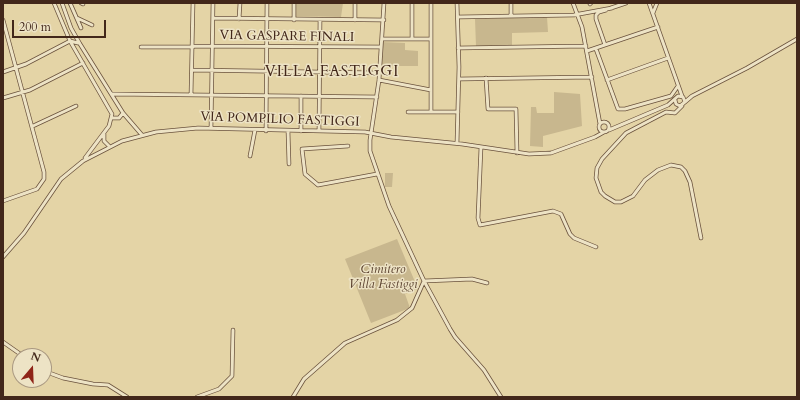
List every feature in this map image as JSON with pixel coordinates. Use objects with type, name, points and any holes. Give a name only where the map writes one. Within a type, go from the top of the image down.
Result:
[{"type":"street","points":[[3,257],[24,233],[61,179],[83,161],[105,132],[112,118],[110,110],[70,41],[54,3]]},
{"type":"street","points":[[62,3],[71,28],[80,44],[123,113],[142,135]]},
{"type":"street","points":[[70,3],[82,28]]},
{"type":"street","points":[[191,95],[193,3]]},
{"type":"street","points":[[212,128],[213,3]]},
{"type":"street","points":[[239,19],[240,3]]},
{"type":"street","points":[[266,131],[267,3]]},
{"type":"street","points":[[294,3],[294,20]]},
{"type":"street","points":[[355,3],[355,20]]},
{"type":"street","points":[[384,3],[379,80],[369,145],[377,174],[389,206],[424,281],[455,337],[484,370],[501,397]]},
{"type":"street","points":[[412,3],[412,39]]},
{"type":"street","points":[[431,3],[431,112]]},
{"type":"street","points":[[457,3],[459,79],[457,143]]},
{"type":"street","points":[[511,3],[511,16]]},
{"type":"street","points":[[574,3],[586,46],[600,126],[604,132]]},
{"type":"street","points":[[605,45],[596,15],[599,12],[626,3]]},
{"type":"street","points":[[650,3],[668,58],[685,102]]},
{"type":"street","points":[[653,13],[656,3]]},
{"type":"street","points":[[458,17],[578,14],[612,8]]},
{"type":"street","points":[[77,18],[92,26]]},
{"type":"street","points":[[213,18],[384,20]]},
{"type":"street","points":[[3,20],[33,126],[44,172],[44,179],[41,185],[34,191],[3,201]]},
{"type":"street","points":[[319,130],[320,20]]},
{"type":"street","points":[[587,51],[658,27]]},
{"type":"street","points":[[70,41],[72,34],[71,28]]},
{"type":"street","points":[[382,39],[431,39]]},
{"type":"street","points":[[677,112],[692,96],[797,39]]},
{"type":"street","points":[[3,72],[16,68],[70,41],[75,41],[80,44]]},
{"type":"street","name":"VIA GASPARE FINALI","points":[[141,46],[320,48],[381,47]]},
{"type":"street","points":[[458,48],[586,46]]},
{"type":"street","points":[[596,48],[616,108],[625,109],[671,96],[678,86]]},
{"type":"street","points":[[606,80],[668,58]]},
{"type":"street","points":[[3,98],[23,93],[83,63]]},
{"type":"street","points":[[192,70],[379,73]]},
{"type":"street","points":[[459,79],[592,77]]},
{"type":"street","points":[[486,78],[488,109],[516,109],[517,153]]},
{"type":"street","points":[[379,80],[431,90]]},
{"type":"street","points":[[112,94],[377,97]]},
{"type":"street","points":[[301,96],[301,131]]},
{"type":"street","name":"VIA POMPILIO FASTIGGI","points":[[83,161],[109,146],[142,135],[180,128],[266,131],[319,130],[457,143],[517,153],[551,153],[595,137],[616,126],[676,103],[678,96],[683,97]]},
{"type":"street","points":[[683,97],[692,96]]},
{"type":"street","points":[[676,103],[682,106]]},
{"type":"street","points":[[676,103],[677,112]]},
{"type":"street","points":[[33,126],[76,106]]},
{"type":"street","points":[[408,112],[458,112]]},
{"type":"street","points":[[677,112],[666,112],[626,133],[602,159],[597,168],[596,178],[601,192],[605,196],[615,202],[621,202],[633,196],[646,180],[658,170],[671,165],[681,167],[685,171],[690,182],[701,238]]},
{"type":"street","points":[[112,118],[119,118],[123,113]]},
{"type":"street","points":[[599,114],[609,125],[616,126]]},
{"type":"street","points":[[595,137],[600,126],[605,122]]},
{"type":"street","points":[[609,125],[609,130]]},
{"type":"street","points":[[250,156],[255,130]]},
{"type":"street","points":[[288,131],[289,164]]},
{"type":"street","points":[[105,132],[104,141],[109,146]]},
{"type":"street","points":[[348,146],[302,149],[305,174],[318,185],[377,174]]},
{"type":"street","points":[[481,147],[478,218],[480,225],[553,211],[560,214],[570,234],[574,238],[596,247]]},
{"type":"street","points":[[424,281],[472,279],[487,283]]},
{"type":"street","points":[[293,397],[304,379],[345,343],[397,320],[412,308],[424,281]]},
{"type":"street","points":[[197,397],[219,389],[232,376],[233,330]]},
{"type":"street","points":[[3,342],[12,348]]},
{"type":"street","points":[[52,374],[63,378],[93,384],[108,385],[127,397]]},
{"type":"green space","points":[[296,3],[343,3],[341,17],[296,16]]},
{"type":"green space","points":[[547,17],[548,32],[512,33],[512,46],[476,46],[475,19]]},
{"type":"green space","points":[[382,42],[405,43],[405,50],[418,51],[418,66],[381,66]]},
{"type":"green space","points":[[554,92],[580,94],[582,126],[543,136],[543,147],[530,146],[531,107],[536,107],[537,113],[554,113]]},
{"type":"green space","points":[[385,173],[393,173],[392,187],[385,187]]},
{"type":"green space","name":"Cimitero Villa Fastiggi","points":[[397,239],[418,289],[405,294],[410,308],[371,323],[345,259]]},
{"type":"district","name":"VILLA FASTIGGI","points":[[332,73]]}]
